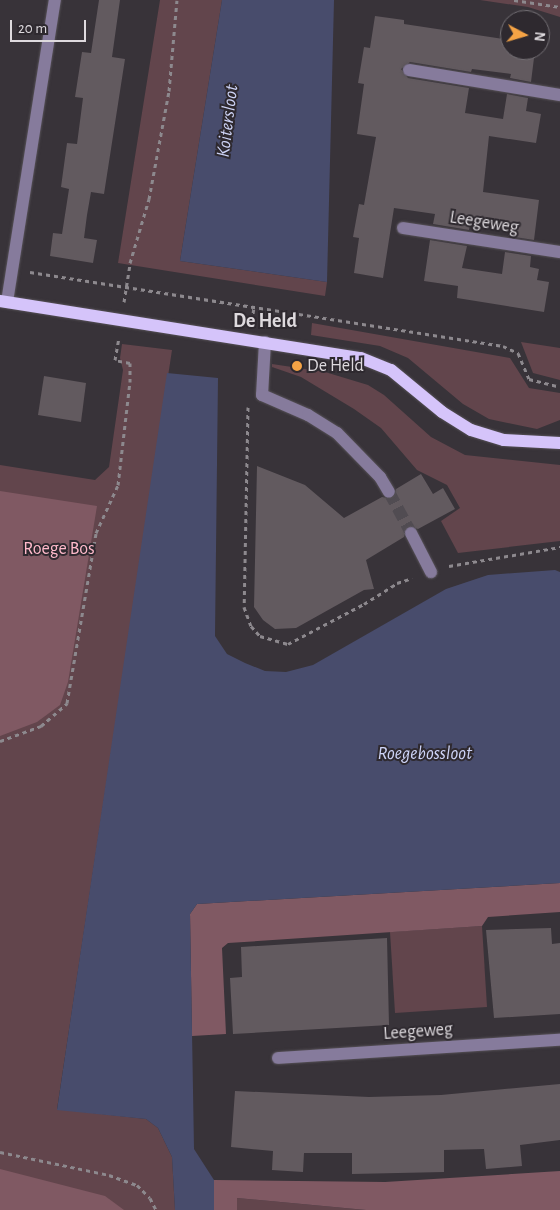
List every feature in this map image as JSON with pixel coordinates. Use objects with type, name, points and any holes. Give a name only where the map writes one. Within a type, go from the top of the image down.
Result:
[{"type":"main road","points":[[3,302],[265,342],[376,363],[405,379],[456,422],[487,436],[560,443]]},
{"type":"street","points":[[3,302],[12,269],[55,0]]},
{"type":"street","points":[[409,70],[560,95]]},
{"type":"street","name":"Leegeweg","points":[[403,228],[560,252]]},
{"type":"street","points":[[265,342],[262,395],[308,415],[337,432],[380,477],[390,492]]},
{"type":"street","points":[[411,533],[431,572]]},
{"type":"street","name":"Leegeweg","points":[[278,1058],[560,1040]]},
{"type":"path","points":[[0,741],[41,726],[67,703],[96,534],[118,485],[130,382],[130,362],[115,360],[127,287],[149,199],[169,91],[177,0]]},
{"type":"path","points":[[514,0],[560,7]]},
{"type":"path","points":[[12,269],[503,346],[518,353],[529,379],[560,387]]},
{"type":"path","points":[[248,404],[244,607],[251,626],[260,636],[288,644],[397,583],[465,561],[560,547]]},
{"type":"path","points":[[0,1152],[127,1182],[150,1198],[156,1210]]},
{"type":"green space","points":[[160,0],[222,0],[180,261],[327,282],[325,296],[118,263]]},
{"type":"green space","points":[[480,0],[560,0],[560,17],[550,14],[550,10],[538,10]]},
{"type":"green space","points":[[312,323],[510,358],[529,388],[560,393],[560,420],[537,429],[489,419],[463,404],[408,358],[380,346],[311,335]]},
{"type":"green space","points":[[521,342],[560,348],[560,380],[533,373]]},
{"type":"green space","name":"Roege Bos","points":[[122,344],[172,350],[57,1109],[146,1119],[158,1128],[172,1157],[175,1210],[0,1210],[0,465],[95,480],[109,467],[123,370],[120,358]]},
{"type":"green space","points":[[272,364],[325,372],[368,385],[384,395],[431,437],[465,455],[560,465],[560,541],[458,553],[441,521],[460,508],[447,485],[417,470],[381,428],[354,409],[301,377],[272,367]]},
{"type":"green space","points":[[0,491],[97,506],[68,682],[60,705],[37,722],[0,736]]},
{"type":"green space","points":[[560,883],[560,912],[488,917],[482,926],[228,943],[222,948],[226,1034],[192,1036],[190,914],[197,904]]},
{"type":"green space","points":[[482,926],[487,1007],[395,1013],[390,932]]},
{"type":"green space","points":[[0,1169],[105,1196],[124,1210],[0,1210]]},
{"type":"green space","points":[[560,1171],[560,1210],[366,1210],[237,1198],[237,1210],[214,1210],[214,1180],[385,1182]]},
{"type":"green space","points":[[237,1198],[366,1210],[237,1210]]},
{"type":"water","name":"Koitersloot","points":[[222,0],[334,0],[327,282],[180,261]]},
{"type":"water","name":"Roegebossloot","points":[[167,373],[218,378],[215,636],[227,654],[265,671],[286,672],[313,665],[446,589],[488,575],[555,570],[560,572],[560,883],[197,904],[190,914],[194,1149],[214,1180],[214,1210],[175,1210],[172,1157],[158,1128],[146,1119],[57,1110]]},
{"type":"building","points":[[99,0],[120,0],[112,57],[125,59],[104,194],[91,192],[87,215],[84,238],[97,240],[93,263],[50,256],[53,233],[62,234],[69,189],[61,187],[67,143],[77,144],[83,98],[75,97],[82,52],[91,53]]},
{"type":"building","points":[[375,16],[404,20],[404,24],[500,38],[500,60],[534,60],[531,82],[510,78],[511,74],[472,69],[471,72],[410,62],[401,69],[408,78],[469,88],[465,113],[503,119],[507,94],[528,98],[526,111],[541,114],[536,143],[489,136],[483,192],[539,200],[534,240],[508,236],[509,226],[471,220],[469,230],[433,224],[435,214],[394,208],[383,278],[354,273],[359,238],[353,237],[359,204],[364,205],[376,137],[357,134],[364,84],[358,83],[364,47],[370,48]]},
{"type":"building","points":[[430,240],[467,246],[462,268],[502,274],[505,252],[531,256],[530,267],[539,269],[537,280],[549,282],[544,312],[457,298],[458,286],[424,281]]},
{"type":"building","points":[[44,376],[86,383],[81,422],[38,415]]},
{"type":"building","points":[[257,466],[305,485],[344,518],[382,497],[393,499],[396,489],[421,474],[433,494],[443,488],[455,509],[418,529],[407,526],[404,537],[366,560],[374,589],[364,590],[296,628],[275,629],[263,620],[254,607]]},
{"type":"building","points":[[551,928],[552,944],[560,943],[560,1014],[494,1018],[486,930]]},
{"type":"building","points":[[387,938],[389,1025],[233,1034],[230,978],[242,977],[241,947]]},
{"type":"building","points":[[560,1084],[560,1140],[520,1145],[522,1166],[486,1169],[484,1149],[444,1150],[444,1172],[352,1174],[352,1153],[304,1153],[303,1172],[272,1170],[273,1151],[231,1147],[235,1091],[369,1097],[441,1095]]},
{"type":"tunnel","points":[[389,492],[411,533]]},
{"type":"place","name":"De Held","points":[[297,366]]},
{"type":"district","name":"De Held","points":[[265,321]]}]
